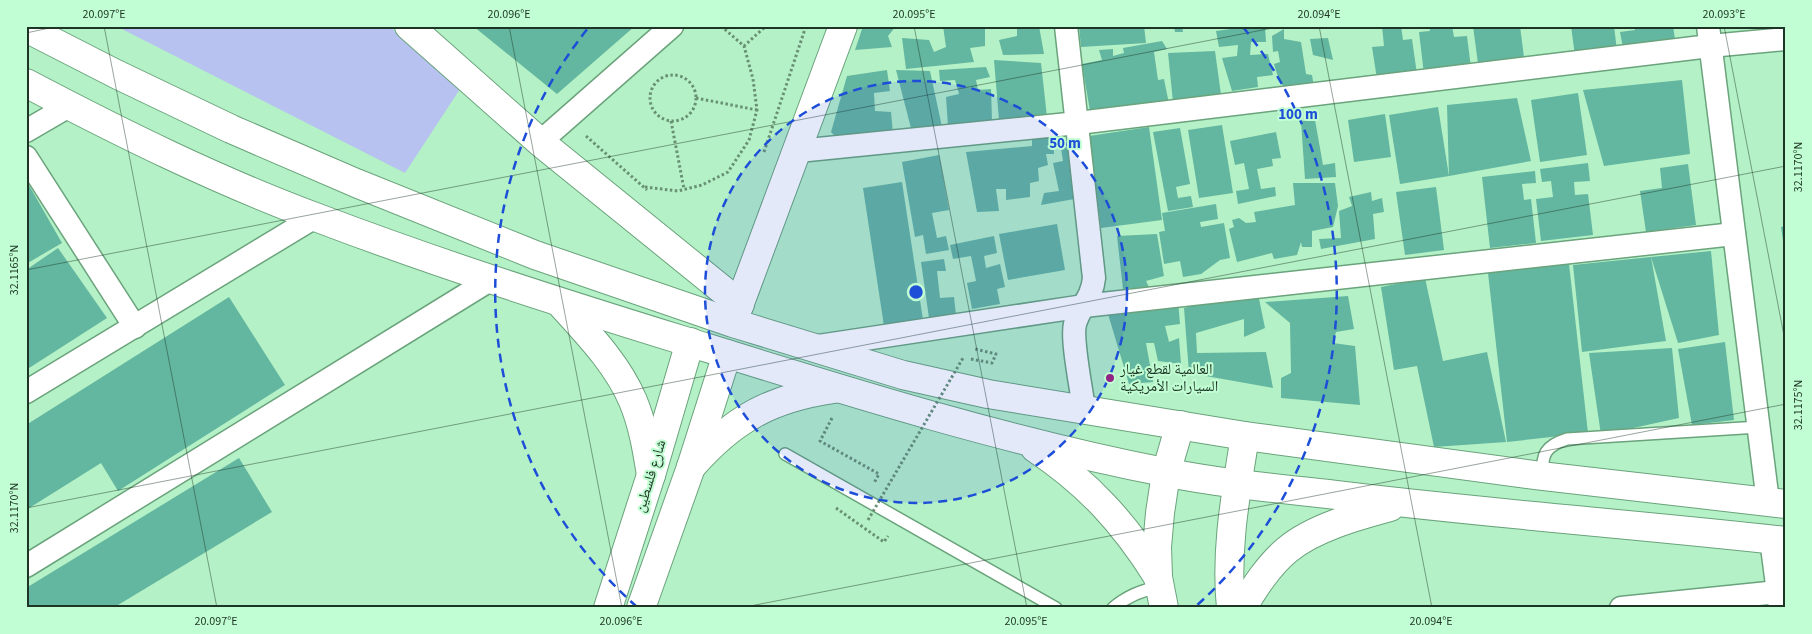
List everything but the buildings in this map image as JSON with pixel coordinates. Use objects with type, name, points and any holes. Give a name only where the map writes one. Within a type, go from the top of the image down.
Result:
[{"type":"main road","points":[[409,26],[737,313]]},
{"type":"main road","points":[[737,313],[843,26]]},
{"type":"main road","points":[[26,28],[231,129],[356,183],[535,255],[737,313],[812,347],[903,375],[988,394],[1245,436],[1542,476],[1777,503]]},
{"type":"main road","points":[[26,83],[69,106],[190,164],[315,217],[490,280],[842,390],[1023,441],[1166,473],[1237,483],[1405,504],[1779,540]]},
{"type":"main road","points":[[559,302],[592,339],[614,368],[632,399],[644,433],[651,476]]},
{"type":"main road","name":"شارع فلسطين","points":[[608,608],[651,476],[690,342]]},
{"type":"main road","points":[[641,608],[691,467],[727,354]]},
{"type":"main road","points":[[691,467],[717,439],[756,412],[782,400],[809,392],[842,390]]},
{"type":"main road","points":[[1161,590],[1157,546],[1160,513],[1166,473],[1180,426]]},
{"type":"main road","points":[[1231,608],[1228,571],[1237,483],[1245,436]]},
{"type":"main road","points":[[1023,441],[1056,462],[1086,487],[1113,514],[1137,544],[1161,590]]},
{"type":"main road","points":[[1242,608],[1264,573],[1288,549],[1331,526],[1362,514],[1405,504]]},
{"type":"street","points":[[540,142],[672,26]]},
{"type":"street","points":[[1066,26],[1094,278],[1093,288],[1075,323],[1074,332],[1084,410]]},
{"type":"street","points":[[798,151],[1078,123],[1709,36],[1786,39]]},
{"type":"street","points":[[1709,36],[1759,427],[1777,503]]},
{"type":"street","points":[[26,131],[69,106]]},
{"type":"street","points":[[26,157],[135,326]]},
{"type":"street","points":[[26,392],[315,217]]},
{"type":"street","points":[[812,347],[1084,306],[1734,234]]},
{"type":"street","points":[[26,566],[490,280]]},
{"type":"street","points":[[1621,608],[1779,600],[1779,540]]},
{"type":"lane","points":[[1542,476],[1542,461],[1546,450],[1554,443],[1567,439],[1759,427]]},
{"type":"lane","points":[[785,454],[1056,608]]},
{"type":"lane","points":[[1113,608],[1126,597],[1144,590],[1161,590]]},
{"type":"path","points":[[644,187],[678,191],[702,185],[728,172],[749,140],[757,110],[753,79],[744,46],[721,26]]},
{"type":"path","points":[[744,46],[766,26]]},
{"type":"path","points":[[762,157],[806,26]]},
{"type":"path","points":[[678,75],[692,84],[696,98],[691,112],[686,118],[671,121],[657,116],[652,109],[650,94],[657,81],[664,77],[678,75]]},
{"type":"path","points":[[696,98],[757,110]]},
{"type":"path","points":[[567,119],[651,193]]},
{"type":"path","points":[[671,121],[684,190]]},
{"type":"path","points":[[868,520],[964,358]]},
{"type":"path","points":[[842,390],[820,441],[879,474],[865,499]]},
{"type":"shaded area","points":[[116,26],[389,26],[460,89],[405,173]]},
{"type":"place","name":"العالمية لقطع غيار السيارات الأمريكية","points":[[1110,378]]}]
